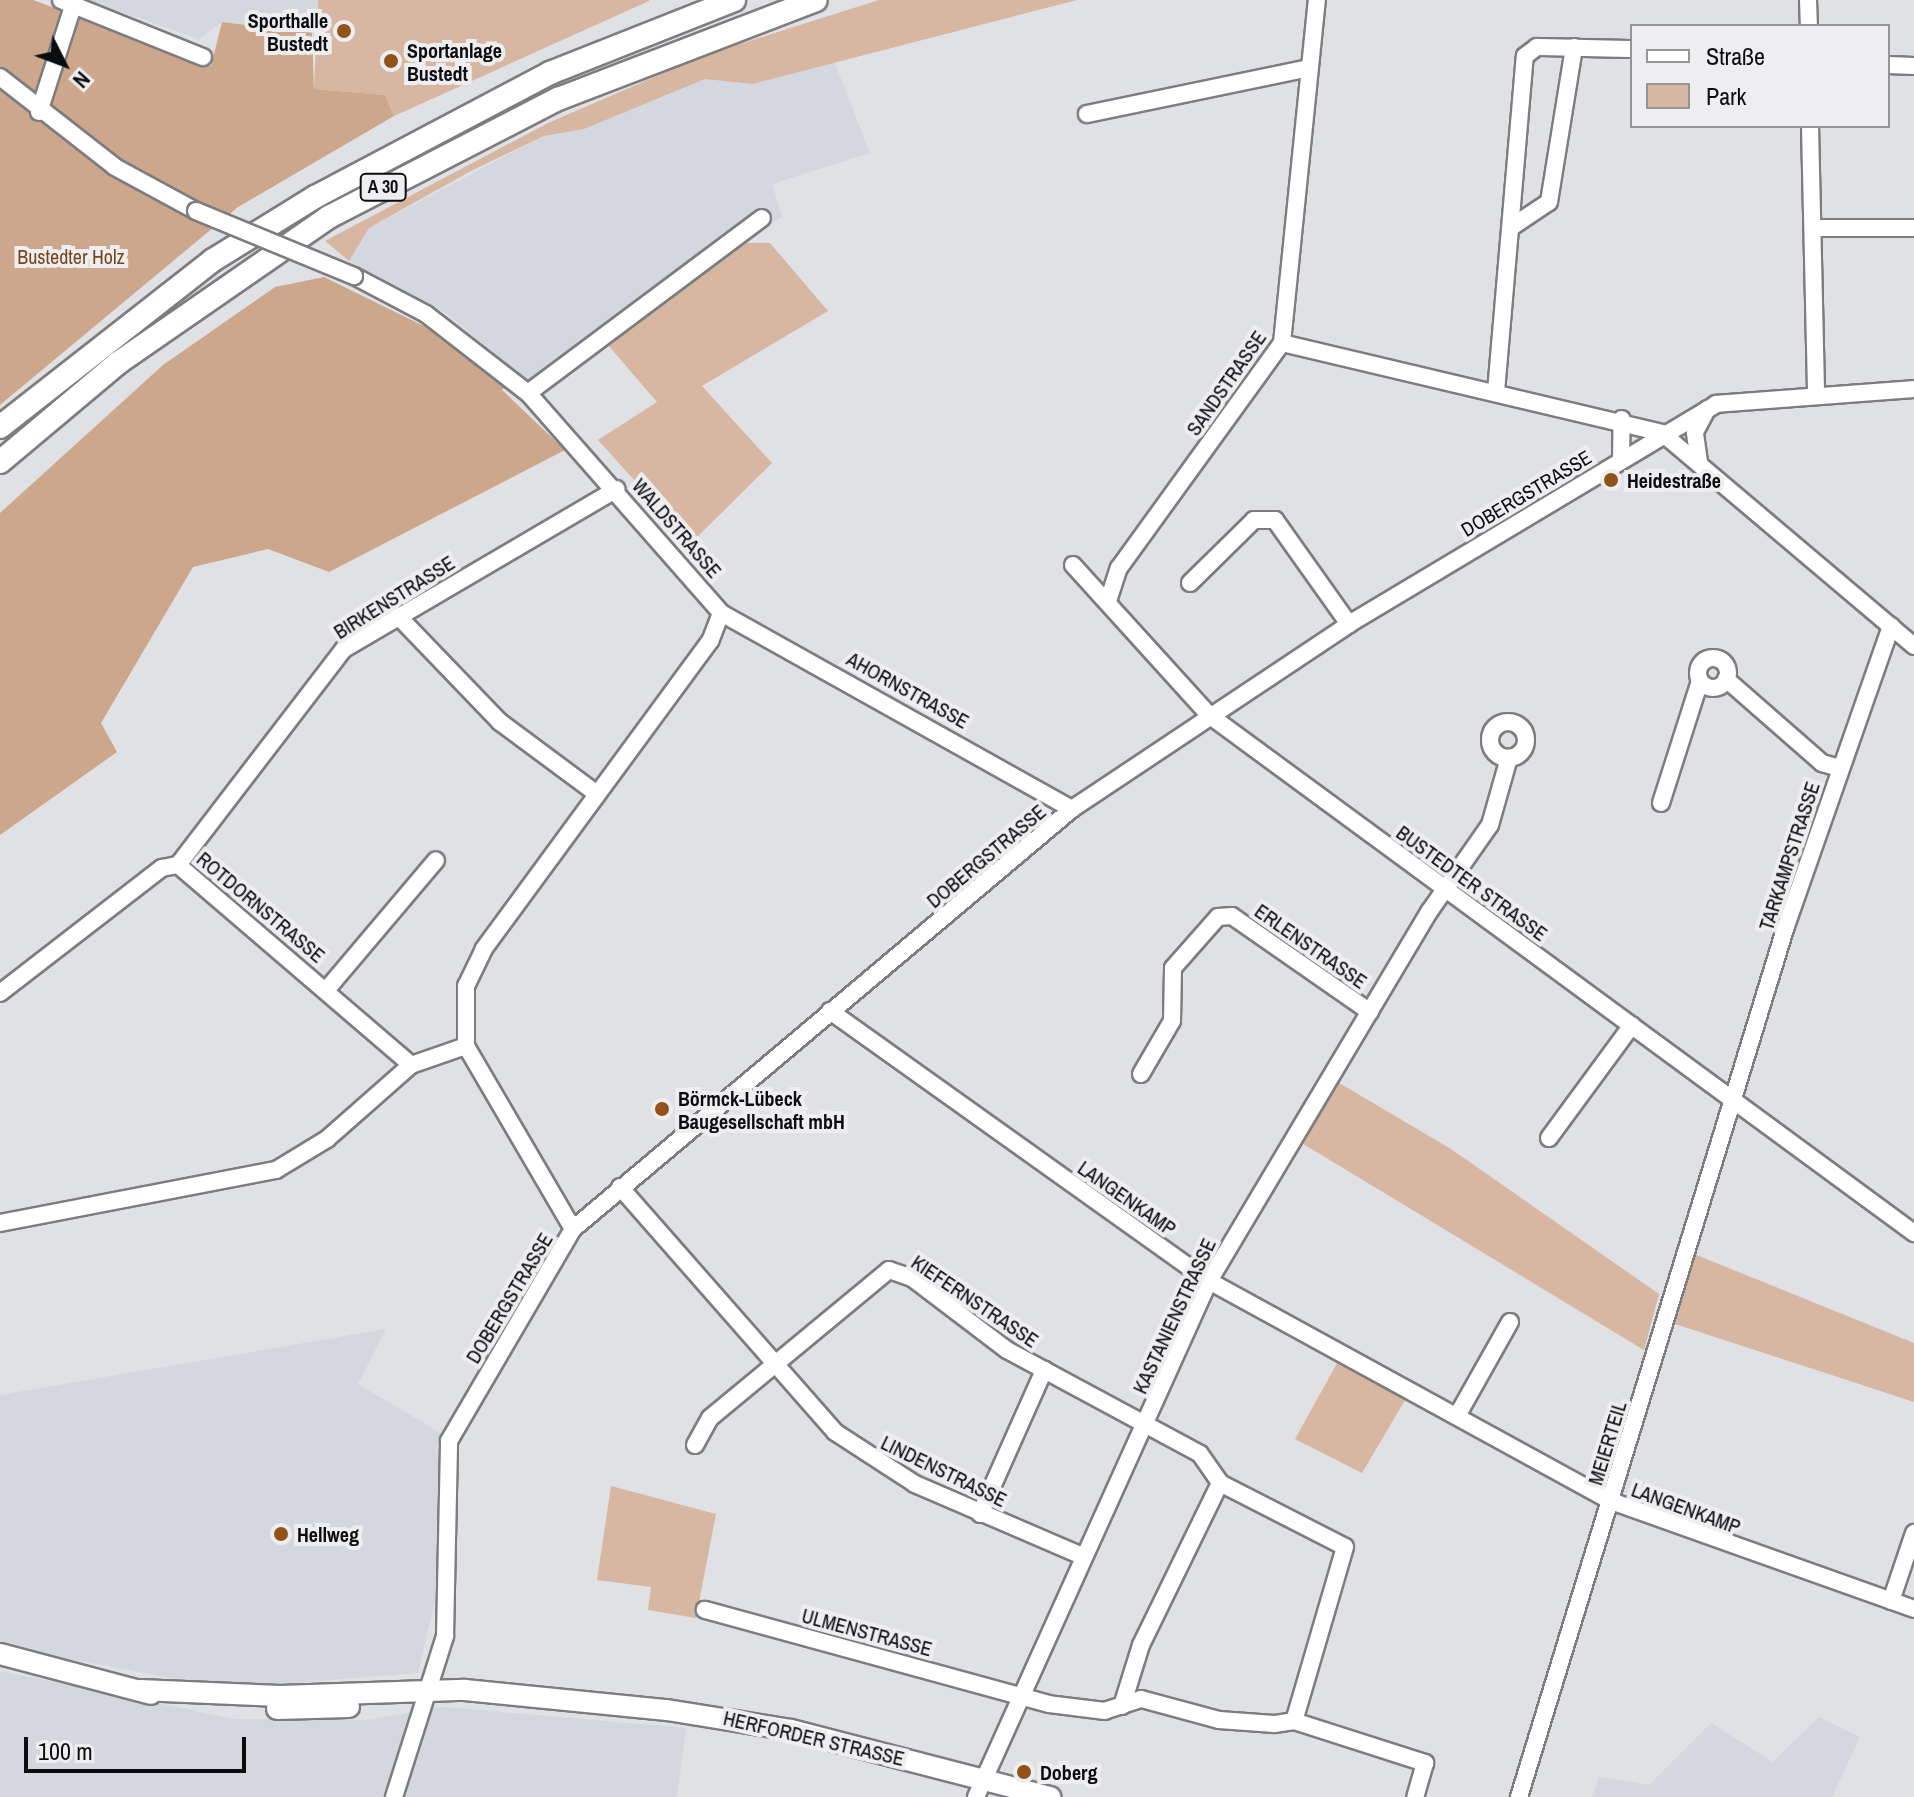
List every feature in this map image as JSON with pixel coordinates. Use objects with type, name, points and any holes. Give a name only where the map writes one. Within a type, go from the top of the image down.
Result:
[{"type":"highway","name":"A 30","points":[[0,427],[200,270],[315,197],[550,73],[734,0]]},
{"type":"highway","name":"A 30","points":[[0,462],[118,363],[329,217],[558,99],[816,0]]},
{"type":"main road","name":"HERFORDER STRASSE","points":[[0,1654],[140,1690],[429,1692],[714,1716],[980,1788],[1051,1797]]},
{"type":"street","name":"SANDSTRASSE","points":[[1109,598],[1119,568],[1282,343],[1317,0]]},
{"type":"street","points":[[1808,0],[1809,24]]},
{"type":"street","points":[[39,112],[70,2],[203,57]]},
{"type":"street","points":[[1496,392],[1513,226],[1525,56],[1537,47],[1630,49]]},
{"type":"street","points":[[1513,226],[1549,202],[1574,47]]},
{"type":"street","points":[[1890,65],[1914,66]]},
{"type":"street","points":[[1087,114],[1309,68]]},
{"type":"street","name":"WALDSTRASSE","points":[[0,77],[39,112],[115,167],[196,211],[354,276],[426,314],[528,393],[617,489],[721,613]]},
{"type":"street","points":[[1810,128],[1816,396]]},
{"type":"street","points":[[528,393],[762,218]]},
{"type":"street","points":[[1813,228],[1914,228]]},
{"type":"street","points":[[1282,343],[1622,419],[1662,433],[1914,646]]},
{"type":"street","name":"DOBERGSTRASSE","points":[[394,1797],[429,1692],[449,1603],[449,1441],[573,1229],[1072,809],[1349,624],[1708,408],[1914,389]]},
{"type":"street","points":[[1699,462],[1695,432],[1708,408]]},
{"type":"street","points":[[1621,458],[1622,419]]},
{"type":"street","name":"BIRKENSTRASSE","points":[[178,865],[344,649],[617,489]]},
{"type":"street","points":[[1190,583],[1254,520],[1275,520],[1349,624]]},
{"type":"street","name":"BUSTEDTER STRASSE","points":[[1073,565],[1109,598],[1209,715],[1443,891],[1632,1025],[1914,1233]]},
{"type":"street","points":[[573,1229],[466,1046],[462,1004],[472,969],[710,641],[721,613]]},
{"type":"street","name":"AHORNSTRASSE","points":[[721,613],[1072,809]]},
{"type":"street","points":[[398,616],[500,722],[597,794]]},
{"type":"street","name":"TARKAMPSTRASSE","points":[[1733,1102],[1839,768],[1891,626]]},
{"type":"street","points":[[1661,803],[1700,681],[1699,666],[1711,658],[1725,664],[1726,679],[1822,763],[1839,768]]},
{"type":"street","points":[[1700,681],[1716,687],[1726,679]]},
{"type":"street","name":"KASTANIENSTRASSE","points":[[980,1788],[1142,1422],[1157,1406],[1209,1281],[1443,891],[1490,825],[1509,758]]},
{"type":"street","points":[[328,988],[436,860]]},
{"type":"street","name":"ROTDORNSTRASSE","points":[[0,993],[162,868],[178,865],[328,988],[411,1065]]},
{"type":"street","name":"ERLENSTRASSE","points":[[1141,1074],[1172,1021],[1173,968],[1218,917],[1232,916],[1370,1012]]},
{"type":"street","name":"LANGENKAMP","points":[[830,1011],[1209,1281],[1611,1501],[1914,1609]]},
{"type":"street","points":[[1549,1138],[1632,1025]]},
{"type":"street","points":[[0,1223],[276,1170],[327,1139],[411,1065],[466,1046]]},
{"type":"street","name":"MEIERTEIL","points":[[1519,1797],[1733,1102]]},
{"type":"street","name":"LINDENSTRASSE","points":[[620,1187],[772,1363],[867,1456],[980,1514],[1082,1556]]},
{"type":"street","name":"KIEFERNSTRASSE","points":[[772,1363],[889,1270],[1044,1370],[1200,1454],[1220,1483]]},
{"type":"street","points":[[1457,1416],[1510,1322]]},
{"type":"street","points":[[695,1445],[710,1418],[772,1363]]},
{"type":"street","name":"KIEFERNSTRASSE","points":[[980,1514],[1044,1370]]},
{"type":"street","points":[[1122,1706],[1141,1645],[1220,1483],[1345,1547],[1294,1721]]},
{"type":"street","points":[[1891,1601],[1914,1533]]},
{"type":"street","name":"ULMENSTRASSE","points":[[705,1610],[1021,1693],[1049,1704],[1122,1706],[1141,1699],[1219,1720],[1294,1721],[1425,1763],[1415,1797]]},
{"type":"shaded area","points":[[87,0],[318,0],[312,33],[222,22],[199,39]]},
{"type":"shaded area","points":[[834,61],[870,153],[772,184],[782,216],[554,387],[530,383],[445,312],[349,261],[369,228],[544,136],[584,129],[705,79],[752,84]]},
{"type":"shaded area","points":[[386,1329],[358,1384],[444,1435],[442,1570],[418,1673],[266,1685],[176,1679],[0,1646],[0,1395]]},
{"type":"shaded area","points":[[0,1671],[235,1719],[367,1720],[443,1707],[686,1728],[677,1797],[0,1797]]},
{"type":"shaded area","points":[[1819,1717],[1860,1737],[1832,1797],[1592,1797],[1599,1777],[1649,1785],[1711,1723],[1773,1762]]},
{"type":"green space","name":"Bustedter Holz","points":[[0,0],[33,0],[211,66],[222,22],[312,33],[314,89],[385,95],[394,116],[238,207],[0,405]]},
{"type":"green space","name":"Sportanlage Bustedt","points":[[318,0],[649,1],[394,116],[385,95],[314,89]]},
{"type":"green space","points":[[879,0],[1077,0],[752,84],[705,79],[584,129],[544,136],[471,171],[369,228],[349,261],[325,241],[548,123],[705,55]]},
{"type":"green space","points":[[745,243],[770,243],[828,311],[702,386],[772,463],[691,543],[598,440],[657,402],[607,344]]},
{"type":"green space","points":[[324,277],[440,334],[507,385],[502,390],[565,450],[329,572],[268,549],[193,567],[101,723],[117,752],[0,835],[0,513],[163,365],[275,287]]},
{"type":"green space","points":[[1336,1081],[1451,1149],[1659,1294],[1644,1350],[1300,1142]]},
{"type":"green space","points":[[1694,1254],[1914,1343],[1914,1402],[1672,1323]]},
{"type":"green space","points":[[1340,1358],[1408,1395],[1362,1473],[1295,1439]]},
{"type":"green space","points":[[611,1486],[716,1514],[696,1618],[648,1610],[651,1587],[597,1580]]},
{"type":"place","name":"Sporthalle Bustedt","points":[[344,31]]},
{"type":"place","name":"Sportanlage Bustedt","points":[[391,61]]},
{"type":"place","name":"Heidestraße","points":[[1611,480]]},
{"type":"place","name":"Börmck-Lübeck Baugesellschaft mbH","points":[[662,1109]]},
{"type":"place","name":"Hellweg","points":[[281,1534]]},
{"type":"place","name":"Doberg","points":[[1024,1772]]}]
